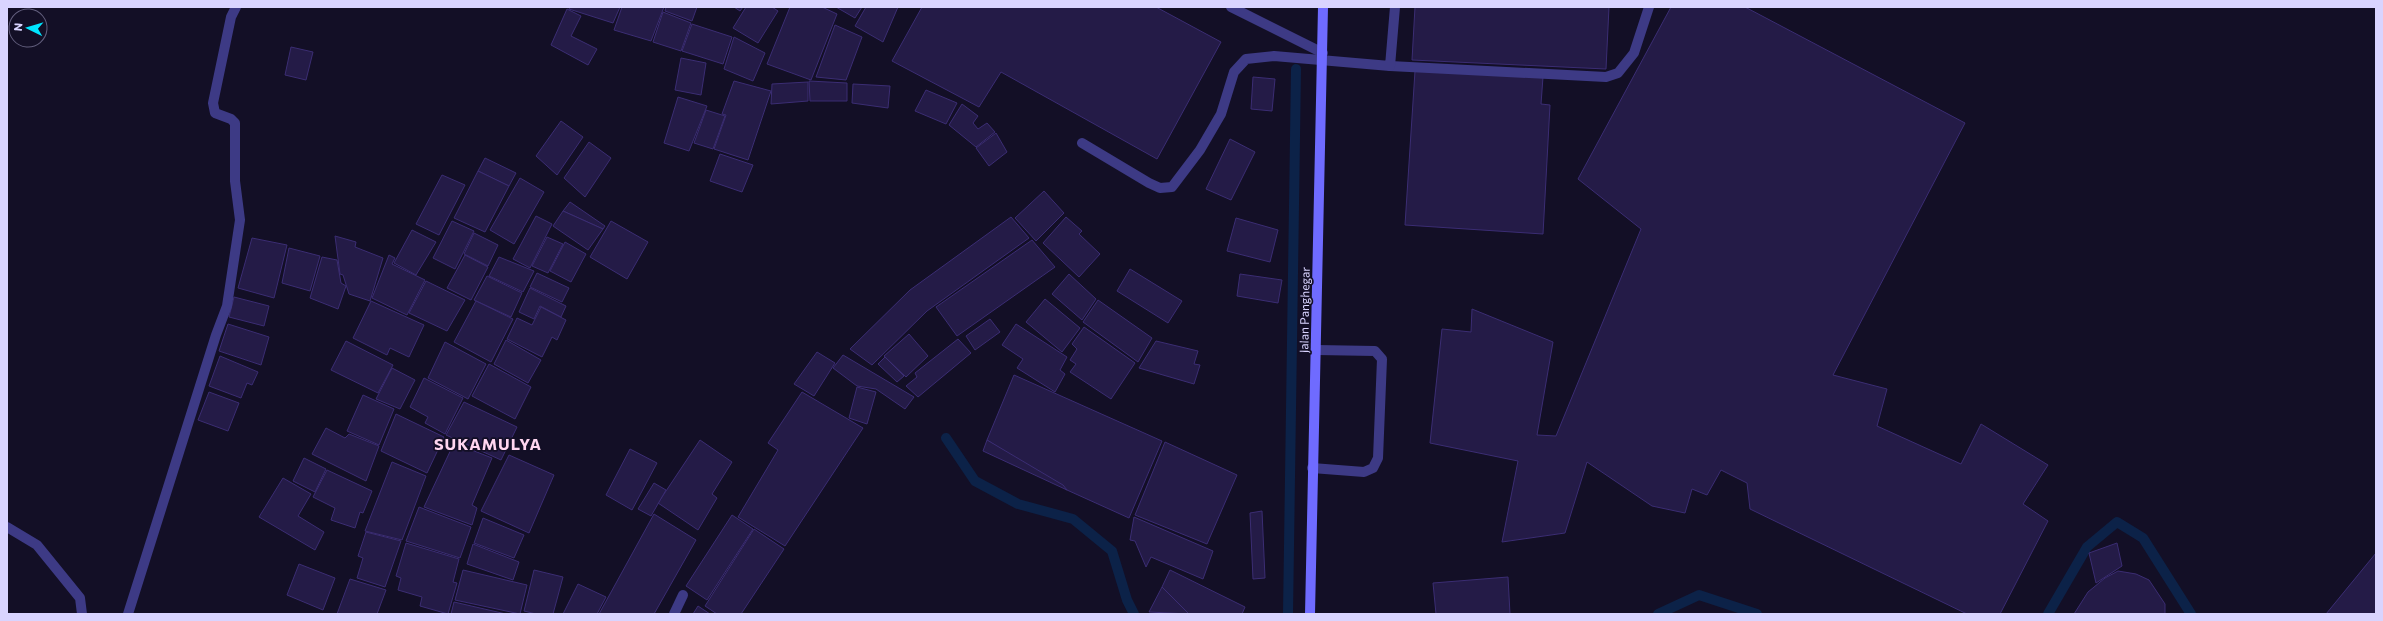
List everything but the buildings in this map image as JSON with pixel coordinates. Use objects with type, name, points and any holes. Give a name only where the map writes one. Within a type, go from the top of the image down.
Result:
[{"type":"street","points":[[128,614],[216,335],[227,306],[240,220],[235,181],[235,123],[231,119],[216,113],[213,103],[231,17],[236,7]]},
{"type":"street","points":[[1231,7],[1322,57]]},
{"type":"street","name":"Jalan Panghegar","points":[[1310,614],[1312,468],[1317,350],[1323,7]]},
{"type":"street","points":[[1390,66],[1395,7]]},
{"type":"street","points":[[1082,142],[1149,183],[1160,188],[1172,187],[1200,150],[1221,114],[1234,72],[1246,59],[1274,56],[1322,57],[1390,66],[1606,77],[1618,73],[1634,53],[1649,7]]},
{"type":"street","points":[[1312,468],[1364,472],[1373,468],[1378,458],[1382,359],[1375,350],[1317,350]]},
{"type":"street","points":[[7,527],[36,545],[80,598],[82,614]]},
{"type":"street","points":[[674,614],[683,595]]},
{"type":"waterway","points":[[1288,614],[1296,69]]},
{"type":"waterway","points":[[946,438],[975,481],[1018,504],[1073,519],[1112,551],[1127,600],[1134,614]]},
{"type":"waterway","points":[[2048,614],[2087,547],[2117,522],[2143,538],[2191,614]]},
{"type":"waterway","points":[[1658,614],[1699,595],[1757,614]]},
{"type":"district","name":"SUKAMULYA","points":[[488,443]]}]
